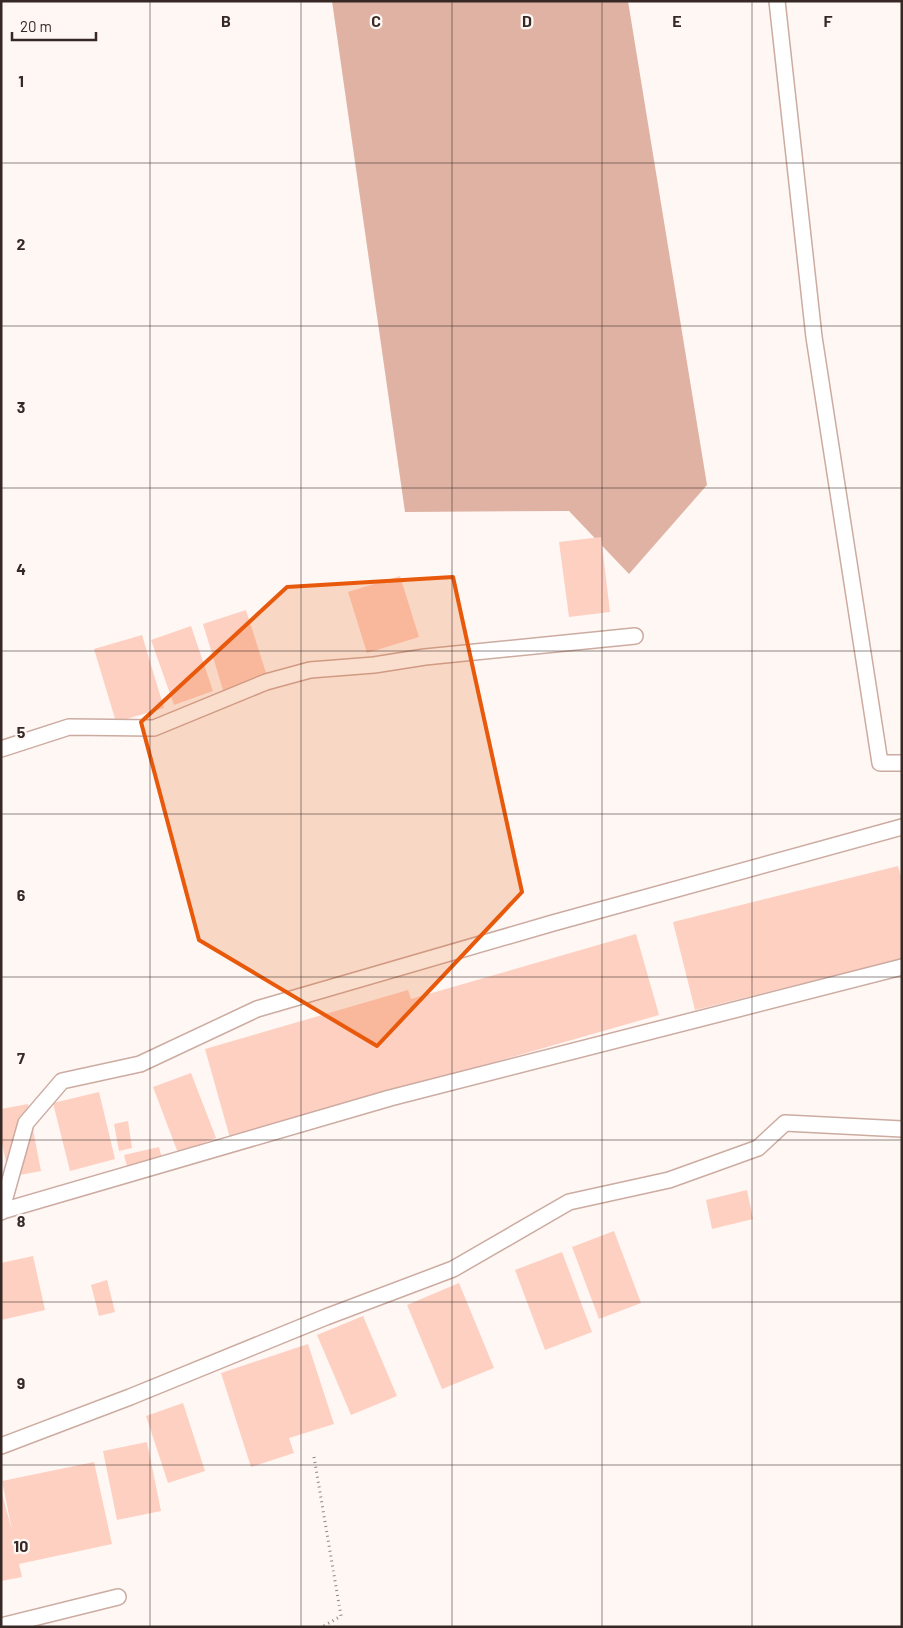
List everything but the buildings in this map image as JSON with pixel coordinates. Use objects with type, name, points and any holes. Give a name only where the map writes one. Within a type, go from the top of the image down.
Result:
[{"type":"lane","points":[[777,1],[814,337],[880,763],[902,763]]},
{"type":"lane","points":[[1,749],[70,726],[154,728],[266,682],[310,670],[374,666],[425,657],[635,636]]},
{"type":"lane","points":[[2,1212],[26,1123],[62,1081],[140,1064],[257,1009],[553,922],[902,827]]},
{"type":"lane","points":[[2,1212],[390,1098],[902,967]]},
{"type":"lane","points":[[1,1446],[130,1397],[326,1317],[453,1269],[569,1202],[669,1180],[758,1148],[785,1123],[902,1129]]},
{"type":"lane","points":[[1,1626],[118,1598]]},
{"type":"path","points":[[314,1457],[341,1616],[322,1627]]},
{"type":"highlighted area","points":[[453,577],[522,892],[377,1046],[199,940],[141,722],[287,587]]},
{"type":"shaded area","points":[[332,1],[628,1],[707,485],[629,574],[569,511],[405,512]]}]
